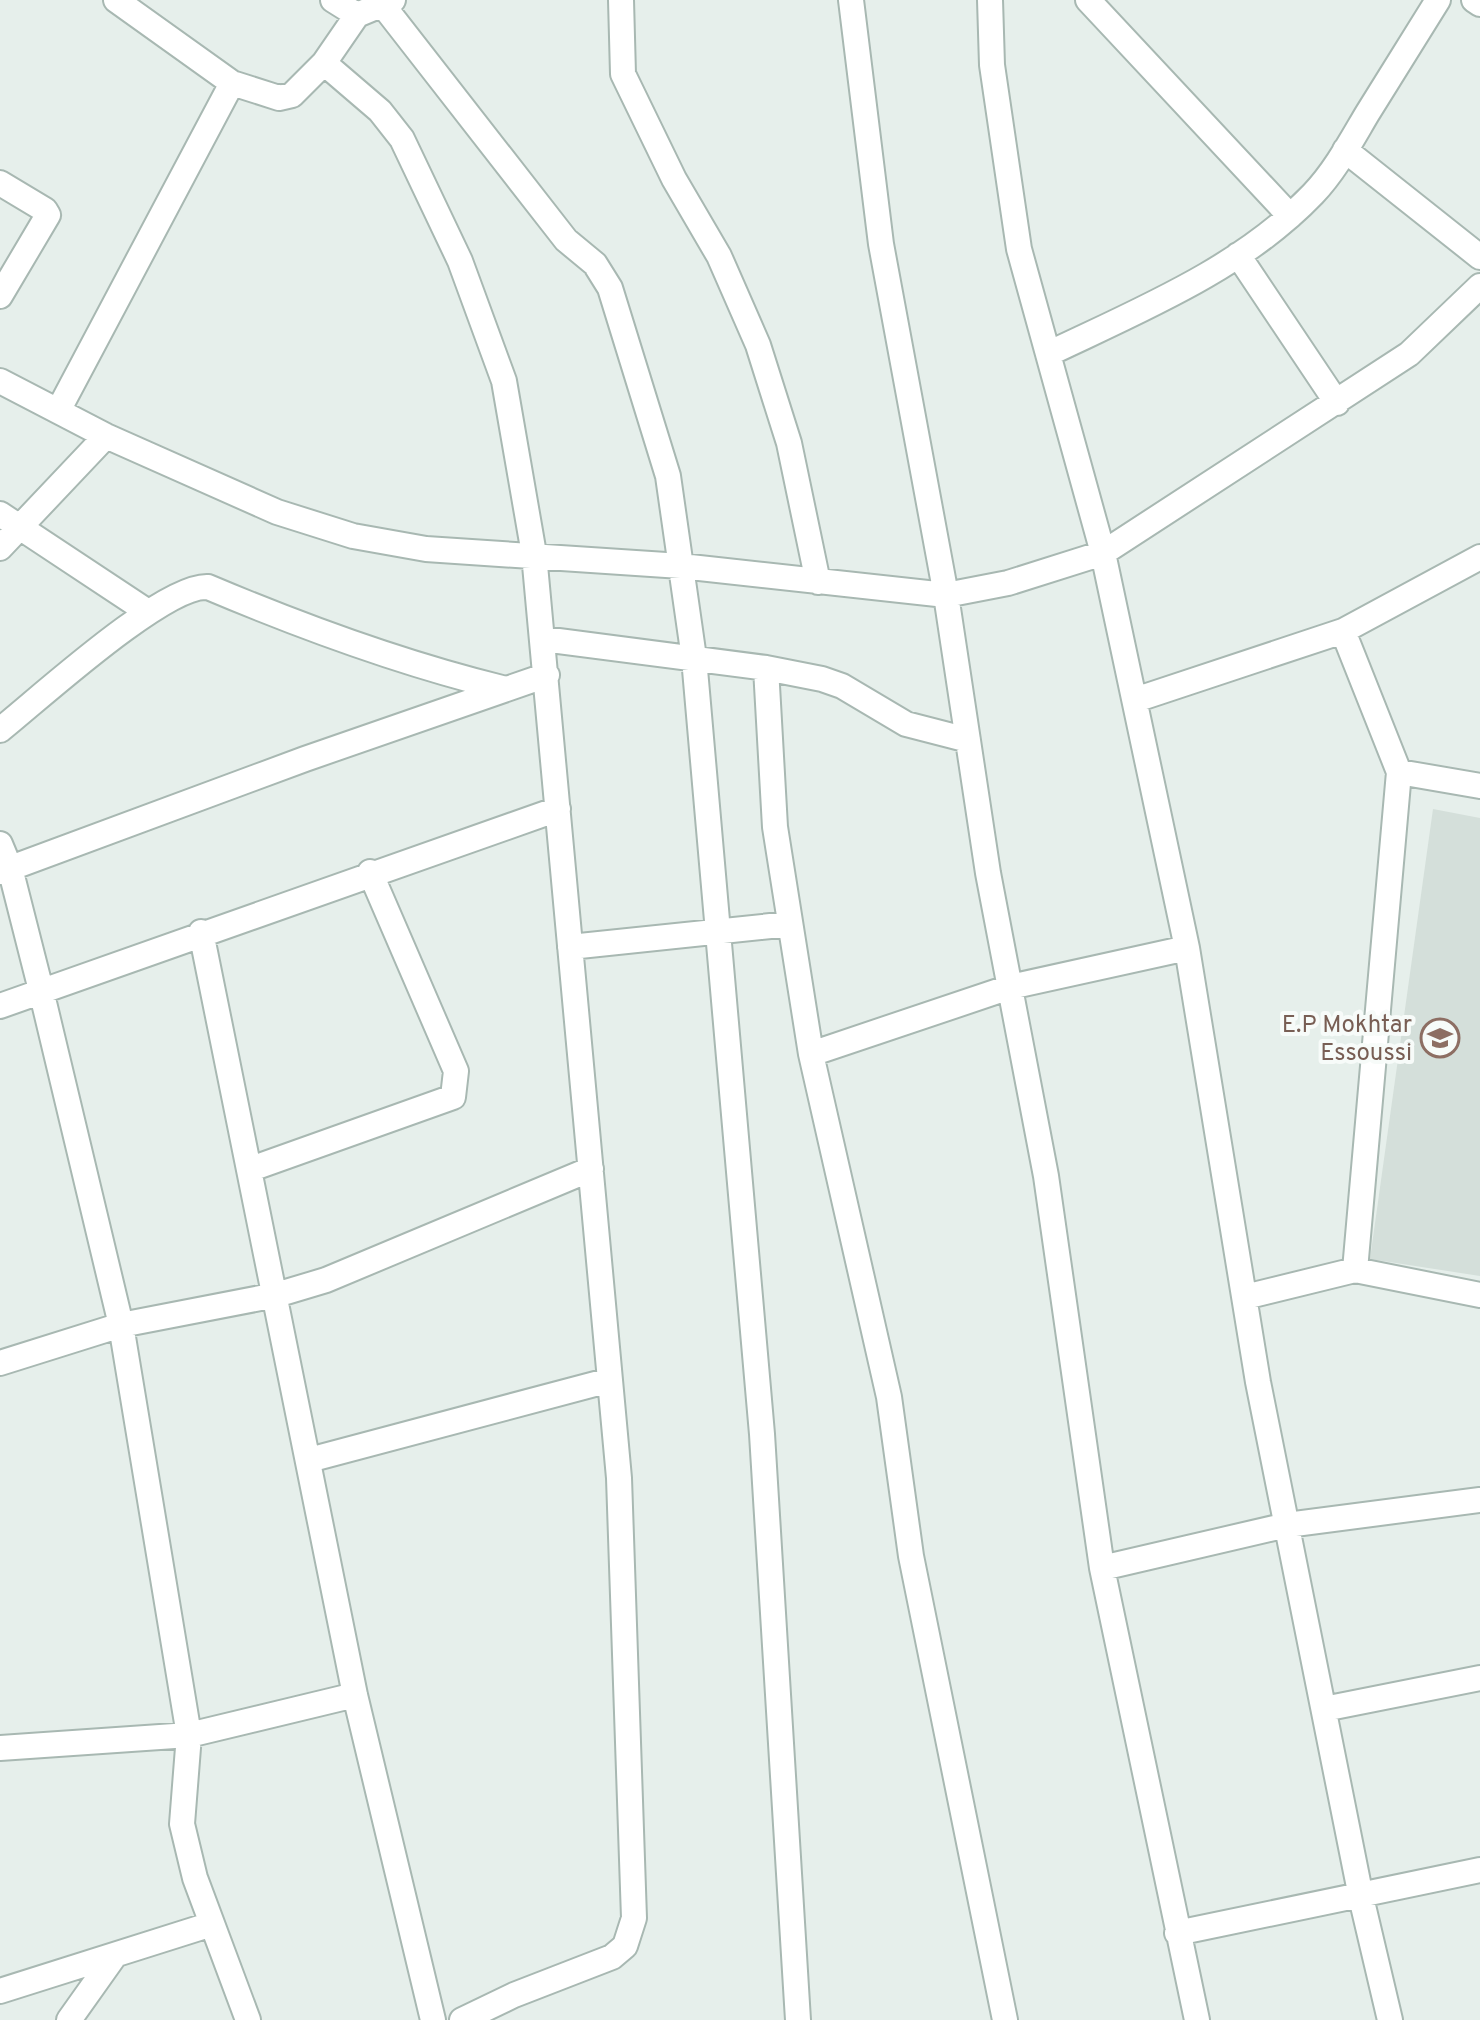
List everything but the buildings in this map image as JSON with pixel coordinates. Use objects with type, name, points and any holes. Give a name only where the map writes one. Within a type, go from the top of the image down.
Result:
[{"type":"street","points":[[116,0],[232,83],[279,98],[292,95],[324,63],[357,15],[388,2],[566,240],[595,264],[610,288],[668,476],[694,658],[762,1434],[798,2020]]},
{"type":"street","points":[[333,0],[357,15]]},
{"type":"street","points":[[621,0],[623,74],[674,179],[719,256],[758,345],[789,443],[818,582]]},
{"type":"street","points":[[851,0],[881,244],[946,595],[1010,987],[1046,1176],[1102,1568],[1197,2020]]},
{"type":"street","points":[[990,0],[992,65],[1004,165],[1019,249],[1103,553],[1187,948],[1245,1297],[1287,1525],[1361,1897],[1390,2020]]},
{"type":"street","points":[[1088,0],[1290,216]]},
{"type":"street","points":[[1048,354],[1162,299],[1238,255],[1290,216],[1315,192],[1345,150],[1438,0]]},
{"type":"street","points":[[1474,0],[1480,4]]},
{"type":"street","points":[[324,63],[380,111],[402,139],[460,261],[504,381],[534,554],[547,675],[619,1478],[634,1918],[625,1946],[612,1957],[514,1995],[462,2020]]},
{"type":"street","points":[[58,411],[232,83]]},
{"type":"street","points":[[1345,150],[1480,257]]},
{"type":"street","points":[[0,183],[45,210],[48,215],[0,296]]},
{"type":"street","points":[[1238,255],[1337,403]]},
{"type":"street","points":[[0,381],[106,436],[277,512],[353,536],[426,549],[681,566],[946,595],[1008,583],[1103,553],[1409,354],[1480,286]]},
{"type":"street","points":[[0,548],[106,436]]},
{"type":"street","points":[[0,514],[148,612]]},
{"type":"street","points":[[1135,700],[1343,631],[1480,557]]},
{"type":"street","points":[[0,730],[148,612],[195,586],[208,587],[337,640],[425,669],[502,688]]},
{"type":"street","points":[[1343,631],[1399,772],[1355,1270]]},
{"type":"street","points":[[543,639],[766,668],[822,679],[842,686],[906,724],[968,740]]},
{"type":"street","points":[[766,668],[775,827],[811,1054],[889,1397],[911,1556],[1005,2020]]},
{"type":"street","points":[[5,870],[502,688],[547,675]]},
{"type":"street","points":[[1399,772],[1480,786]]},
{"type":"street","points":[[0,1006],[370,872],[558,809]]},
{"type":"street","points":[[0,844],[41,990],[121,1325],[189,1735],[182,1824],[212,1924],[248,2020]]},
{"type":"street","points":[[251,1169],[453,1097],[456,1071],[370,872]]},
{"type":"street","points":[[570,947],[790,924]]},
{"type":"street","points":[[201,932],[355,1695],[433,2020]]},
{"type":"street","points":[[811,1054],[1010,987],[1187,948]]},
{"type":"street","points":[[0,1363],[121,1325],[276,1295],[326,1280],[591,1169]]},
{"type":"street","points":[[1245,1297],[1355,1270],[1480,1295]]},
{"type":"street","points":[[309,1460],[610,1380]]},
{"type":"street","points":[[1102,1568],[1287,1525],[1480,1500]]},
{"type":"street","points":[[1324,1709],[1480,1678]]},
{"type":"street","points":[[0,1748],[189,1735],[355,1695]]},
{"type":"street","points":[[1177,1933],[1480,1870]]},
{"type":"street","points":[[0,1991],[113,1958],[212,1924]]},
{"type":"street","points":[[69,2020],[113,1958]]},
{"type":"shaded area","name":"E.P Mokhtar Essoussi","points":[[1433,809],[1480,818],[1480,1276],[1370,1259]]},
{"type":"place","name":"E.P Mokhtar Essoussi","points":[[1440,1038]]}]
